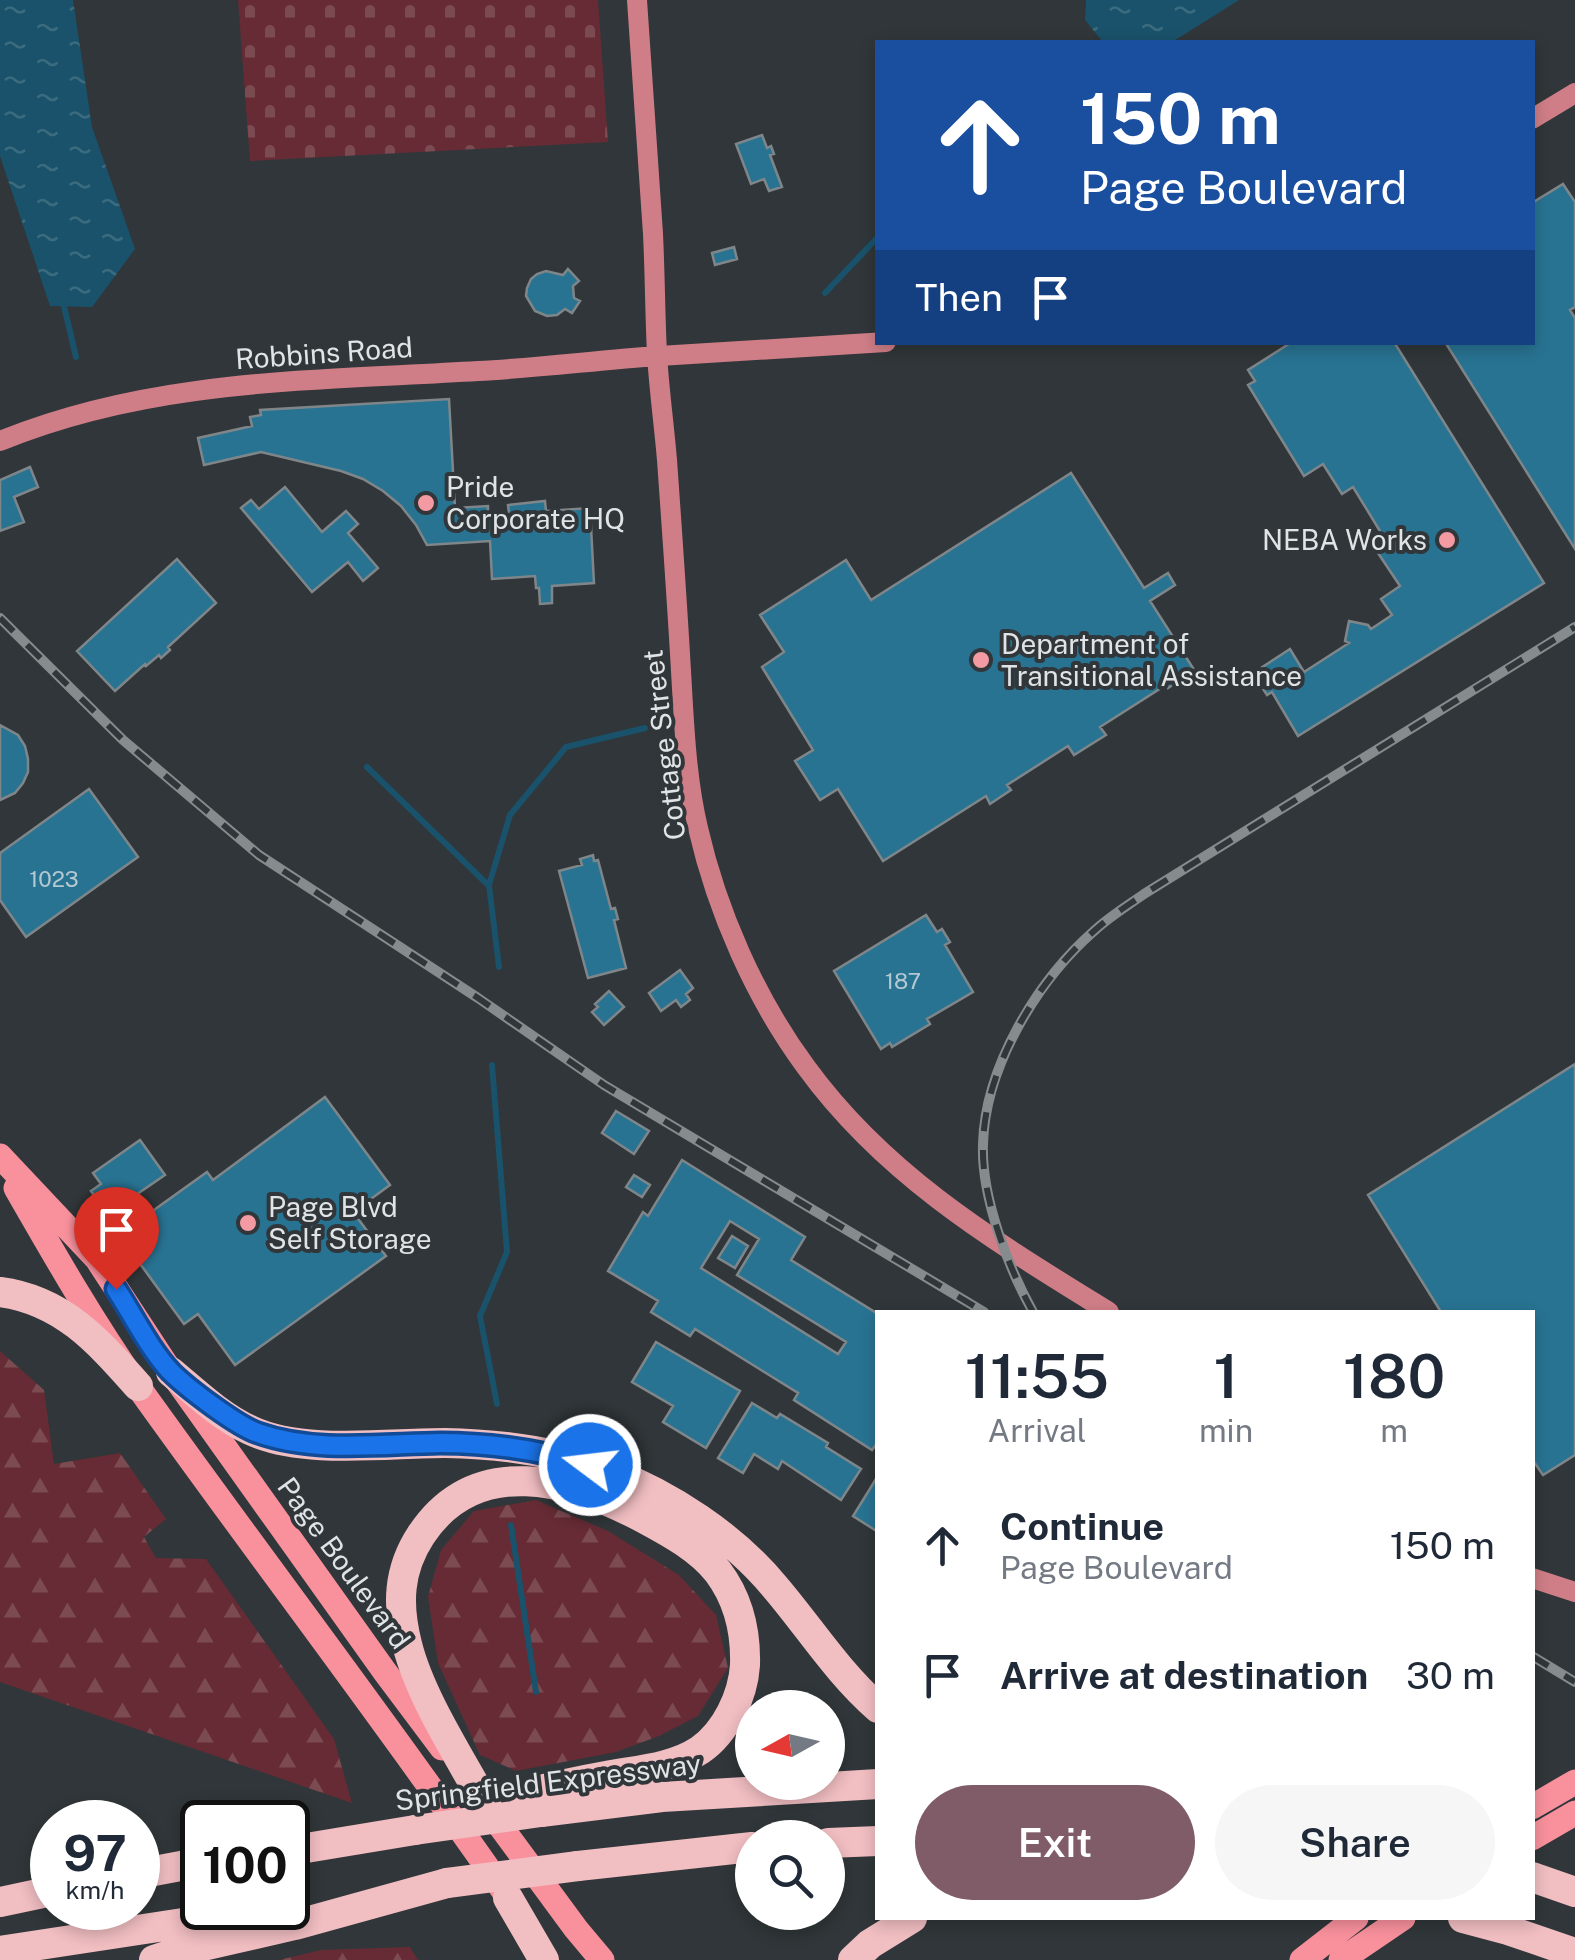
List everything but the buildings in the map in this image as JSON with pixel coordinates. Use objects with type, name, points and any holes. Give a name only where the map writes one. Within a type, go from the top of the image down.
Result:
[{"type":"highway","points":[[0,1292],[42,1302],[70,1319],[138,1386]]},
{"type":"highway","points":[[170,1372],[234,1421],[272,1438],[315,1444],[513,1447],[590,1465],[644,1487],[691,1515],[755,1566],[846,1677],[875,1705]]},
{"type":"highway","points":[[487,1808],[420,1683],[407,1644],[400,1588],[415,1545],[434,1518],[451,1503],[480,1487],[528,1480],[565,1486],[614,1503],[670,1533],[705,1558],[720,1574],[736,1604],[745,1652],[737,1698],[721,1729],[703,1748],[658,1767],[566,1784],[532,1803]]},
{"type":"highway","name":"Springfield Expressway","points":[[310,1844],[532,1803],[875,1784]]},
{"type":"highway","points":[[845,1842],[875,1841]]},
{"type":"highway","points":[[310,1903],[735,1849]]},
{"type":"highway","points":[[1535,1878],[1575,1892]]},
{"type":"highway","points":[[154,1960],[447,1883]]},
{"type":"highway","points":[[0,1888],[30,1885]]},
{"type":"highway","points":[[0,1902],[30,1896]]},
{"type":"highway","points":[[508,1898],[544,1960]]},
{"type":"highway","points":[[854,1960],[870,1944],[909,1920]]},
{"type":"highway","points":[[1471,1920],[1575,1953]]},
{"type":"highway","points":[[0,1951],[180,1923]]},
{"type":"main road","name":"Cottage Street","points":[[637,0],[657,356],[682,692],[697,825],[713,885],[739,952],[805,1066],[846,1116],[928,1193],[981,1232],[1106,1310]]},
{"type":"main road","points":[[1535,117],[1575,93]]},
{"type":"main road","name":"Robbins Road","points":[[0,440],[79,413],[168,394],[875,343]]},
{"type":"main road","name":"Page Boulevard","points":[[0,1158],[97,1259],[170,1372],[386,1672],[602,1960]]},
{"type":"main road","name":"Page Boulevard","points":[[0,1158],[69,1279],[138,1386],[508,1898],[560,1960]]},
{"type":"main road","points":[[1535,1579],[1575,1592]]},
{"type":"main road","points":[[1535,1805],[1575,1782]]},
{"type":"main road","points":[[1535,1836],[1575,1813]]},
{"type":"main road","points":[[1302,1960],[1359,1925],[1390,1920]]},
{"type":"main road","points":[[1340,1960],[1359,1925]]},
{"type":"green space","points":[[238,0],[598,0],[608,142],[250,161]]},
{"type":"green space","points":[[0,1351],[44,1390],[54,1464],[120,1453],[166,1519],[144,1537],[156,1558],[206,1559],[334,1739],[352,1803],[0,1682]]},
{"type":"green space","points":[[536,1500],[608,1531],[679,1575],[716,1615],[728,1668],[698,1716],[659,1736],[616,1752],[516,1771],[480,1755],[438,1663],[428,1597],[441,1550],[474,1511]]},
{"type":"green space","points":[[410,1947],[418,1960],[279,1960],[321,1950]]},
{"type":"water","points":[[0,0],[73,0],[92,127],[135,249],[92,307],[50,306],[0,156]]},
{"type":"water","points":[[1086,0],[1239,0],[1175,40],[1101,40],[1085,20]]},
{"type":"waterway","points":[[825,293],[875,240]]},
{"type":"waterway","points":[[63,302],[76,357]]},
{"type":"waterway","points":[[499,967],[489,885],[510,815],[566,747],[645,728]]},
{"type":"waterway","points":[[367,767],[488,885]]},
{"type":"waterway","points":[[492,1065],[507,1252],[480,1316],[497,1404]]},
{"type":"waterway","points":[[511,1525],[536,1692]]},
{"type":"railway","points":[[0,618],[123,740],[259,855],[604,1085],[981,1310]]},
{"type":"railway","points":[[1032,1310],[1014,1274],[991,1209],[983,1144],[993,1085],[1004,1056],[1034,1000],[1053,975],[1100,926],[1144,894],[1575,627]]},
{"type":"railway","points":[[1535,1658],[1575,1682]]},
{"type":"place","name":"Pride Corporate HQ","points":[[426,503]]},
{"type":"place","name":"NEBA Works","points":[[1447,540]]},
{"type":"place","name":"Department of Transitional Assistance","points":[[981,660]]},
{"type":"place","name":"Page Blvd Self Storage","points":[[248,1223]]},
{"type":"route","points":[[116,1289],[170,1372],[250,1430],[315,1444],[490,1445],[590,1465]]}]
